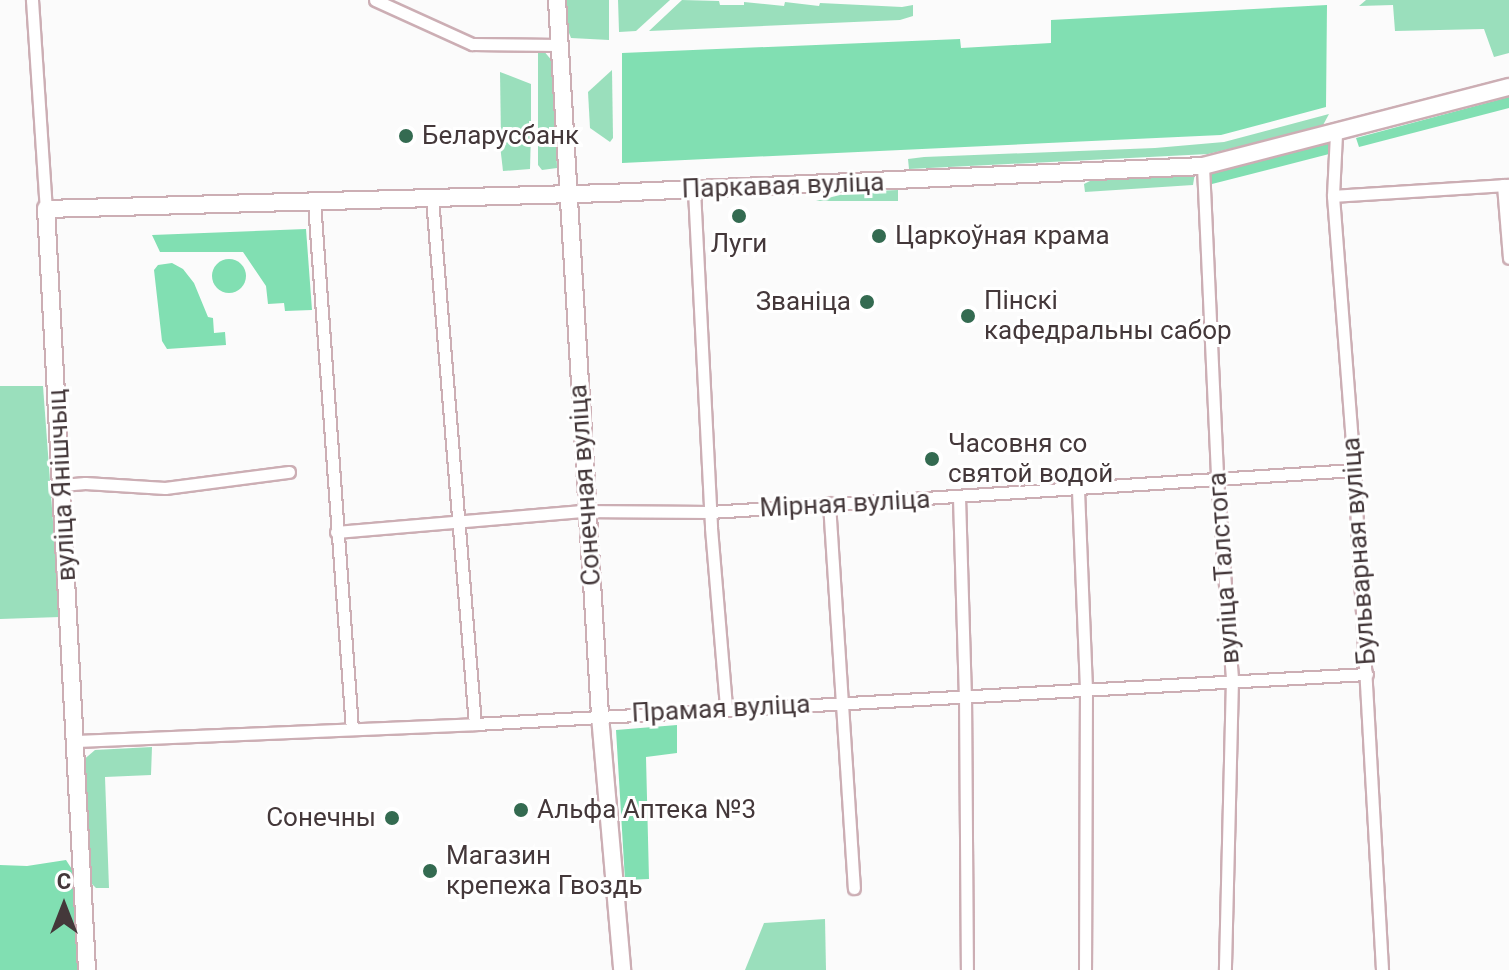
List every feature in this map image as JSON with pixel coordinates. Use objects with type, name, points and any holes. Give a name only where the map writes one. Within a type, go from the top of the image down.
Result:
[{"type":"street","name":"вуліца Янішчыц","points":[[32,0],[62,485],[87,970]]},
{"type":"street","points":[[375,0],[472,44],[558,45]]},
{"type":"street","name":"Сонечная вуліца","points":[[557,0],[600,716],[622,970]]},
{"type":"street","name":"Паркавая вуліца","points":[[46,209],[694,190],[1203,166],[1509,87]]},
{"type":"street","name":"Бульварная вуліца","points":[[1336,134],[1333,196],[1367,674],[1382,970]]},
{"type":"street","name":"вуліца Талстога","points":[[1203,166],[1217,479],[1232,679],[1225,970]]},
{"type":"street","points":[[1333,196],[1506,185]]},
{"type":"street","points":[[1506,185],[1509,198]]},
{"type":"street","points":[[1506,185],[1509,258]]},
{"type":"street","points":[[694,190],[710,512],[726,708]]},
{"type":"street","points":[[432,198],[475,724]]},
{"type":"street","points":[[314,202],[352,729]]},
{"type":"street","name":"Мірная вуліца","points":[[336,532],[587,513],[710,512],[1354,470]]},
{"type":"street","points":[[62,485],[85,483],[165,488],[289,472]]},
{"type":"street","points":[[1078,490],[1086,687],[1085,970]]},
{"type":"street","points":[[959,497],[965,694],[967,970]]},
{"type":"street","points":[[829,503],[854,888]]},
{"type":"street","name":"Прамая вуліца","points":[[76,741],[475,724],[1086,687],[1367,674]]},
{"type":"green space","points":[[565,0],[609,0],[609,40],[571,38],[566,25]]},
{"type":"green space","points":[[618,0],[670,0],[636,31],[619,32]]},
{"type":"green space","points":[[682,0],[719,1],[720,5],[744,5],[744,2],[784,6],[785,2],[819,6],[820,3],[913,5],[913,16],[900,20],[649,31]]},
{"type":"green space","points":[[1366,0],[1509,0],[1509,53],[1494,57],[1484,29],[1395,31],[1393,5],[1359,6]]},
{"type":"green space","points":[[1327,5],[1326,107],[1221,135],[622,163],[622,53],[960,39],[961,48],[1051,43],[1051,20]]},
{"type":"green space","points":[[538,50],[543,50],[553,62],[557,168],[542,170],[538,165]]},
{"type":"green space","points":[[612,70],[613,138],[610,142],[590,128],[588,92]]},
{"type":"green space","points":[[500,72],[531,84],[531,127],[501,139]]},
{"type":"green space","points":[[1509,97],[1509,108],[1359,147],[1356,138]]},
{"type":"green space","points":[[1329,114],[1322,127],[1208,154],[909,169],[908,159],[924,157],[1155,148],[1224,142]]},
{"type":"green space","points":[[531,132],[530,169],[503,171],[500,145]]},
{"type":"green space","points":[[1331,143],[1333,153],[1212,184],[1209,177],[1213,172]]},
{"type":"green space","points":[[1195,173],[1193,185],[1085,192],[1084,184],[1092,180]]},
{"type":"green space","points":[[898,190],[898,201],[816,201],[852,192]]},
{"type":"green space","points":[[306,229],[312,310],[285,311],[284,303],[268,304],[266,286],[243,252],[160,252],[152,235]]},
{"type":"green space","points":[[229,259],[241,264],[246,276],[241,288],[229,293],[217,288],[212,276],[217,264]]},
{"type":"green space","points":[[172,263],[183,269],[194,283],[208,317],[213,318],[214,333],[225,332],[226,345],[167,349],[162,341],[154,270],[158,265]]},
{"type":"green space","points":[[0,386],[43,386],[60,617],[0,619]]},
{"type":"green space","points":[[677,725],[677,753],[646,757],[649,879],[625,880],[616,730]]},
{"type":"green space","points":[[152,747],[151,775],[105,777],[109,888],[96,888],[87,879],[81,762],[95,750]]},
{"type":"green space","points":[[66,860],[77,877],[81,970],[0,970],[0,865],[27,866]]},
{"type":"green space","points":[[825,919],[826,970],[745,970],[764,923]]},
{"type":"place","name":"Беларусбанк","points":[[406,136]]},
{"type":"place","name":"Луги","points":[[739,216]]},
{"type":"place","name":"Царкоўная крама","points":[[879,236]]},
{"type":"place","name":"Званіца","points":[[867,302]]},
{"type":"place","name":"Пінскі кафедральны сабор","points":[[968,316]]},
{"type":"place","name":"Часовня со святой водой","points":[[932,459]]},
{"type":"place","name":"Альфа Аптека №3","points":[[521,810]]},
{"type":"place","name":"Сонечны","points":[[392,818]]},
{"type":"place","name":"Магазин крепежа Гвоздь","points":[[430,871]]}]
